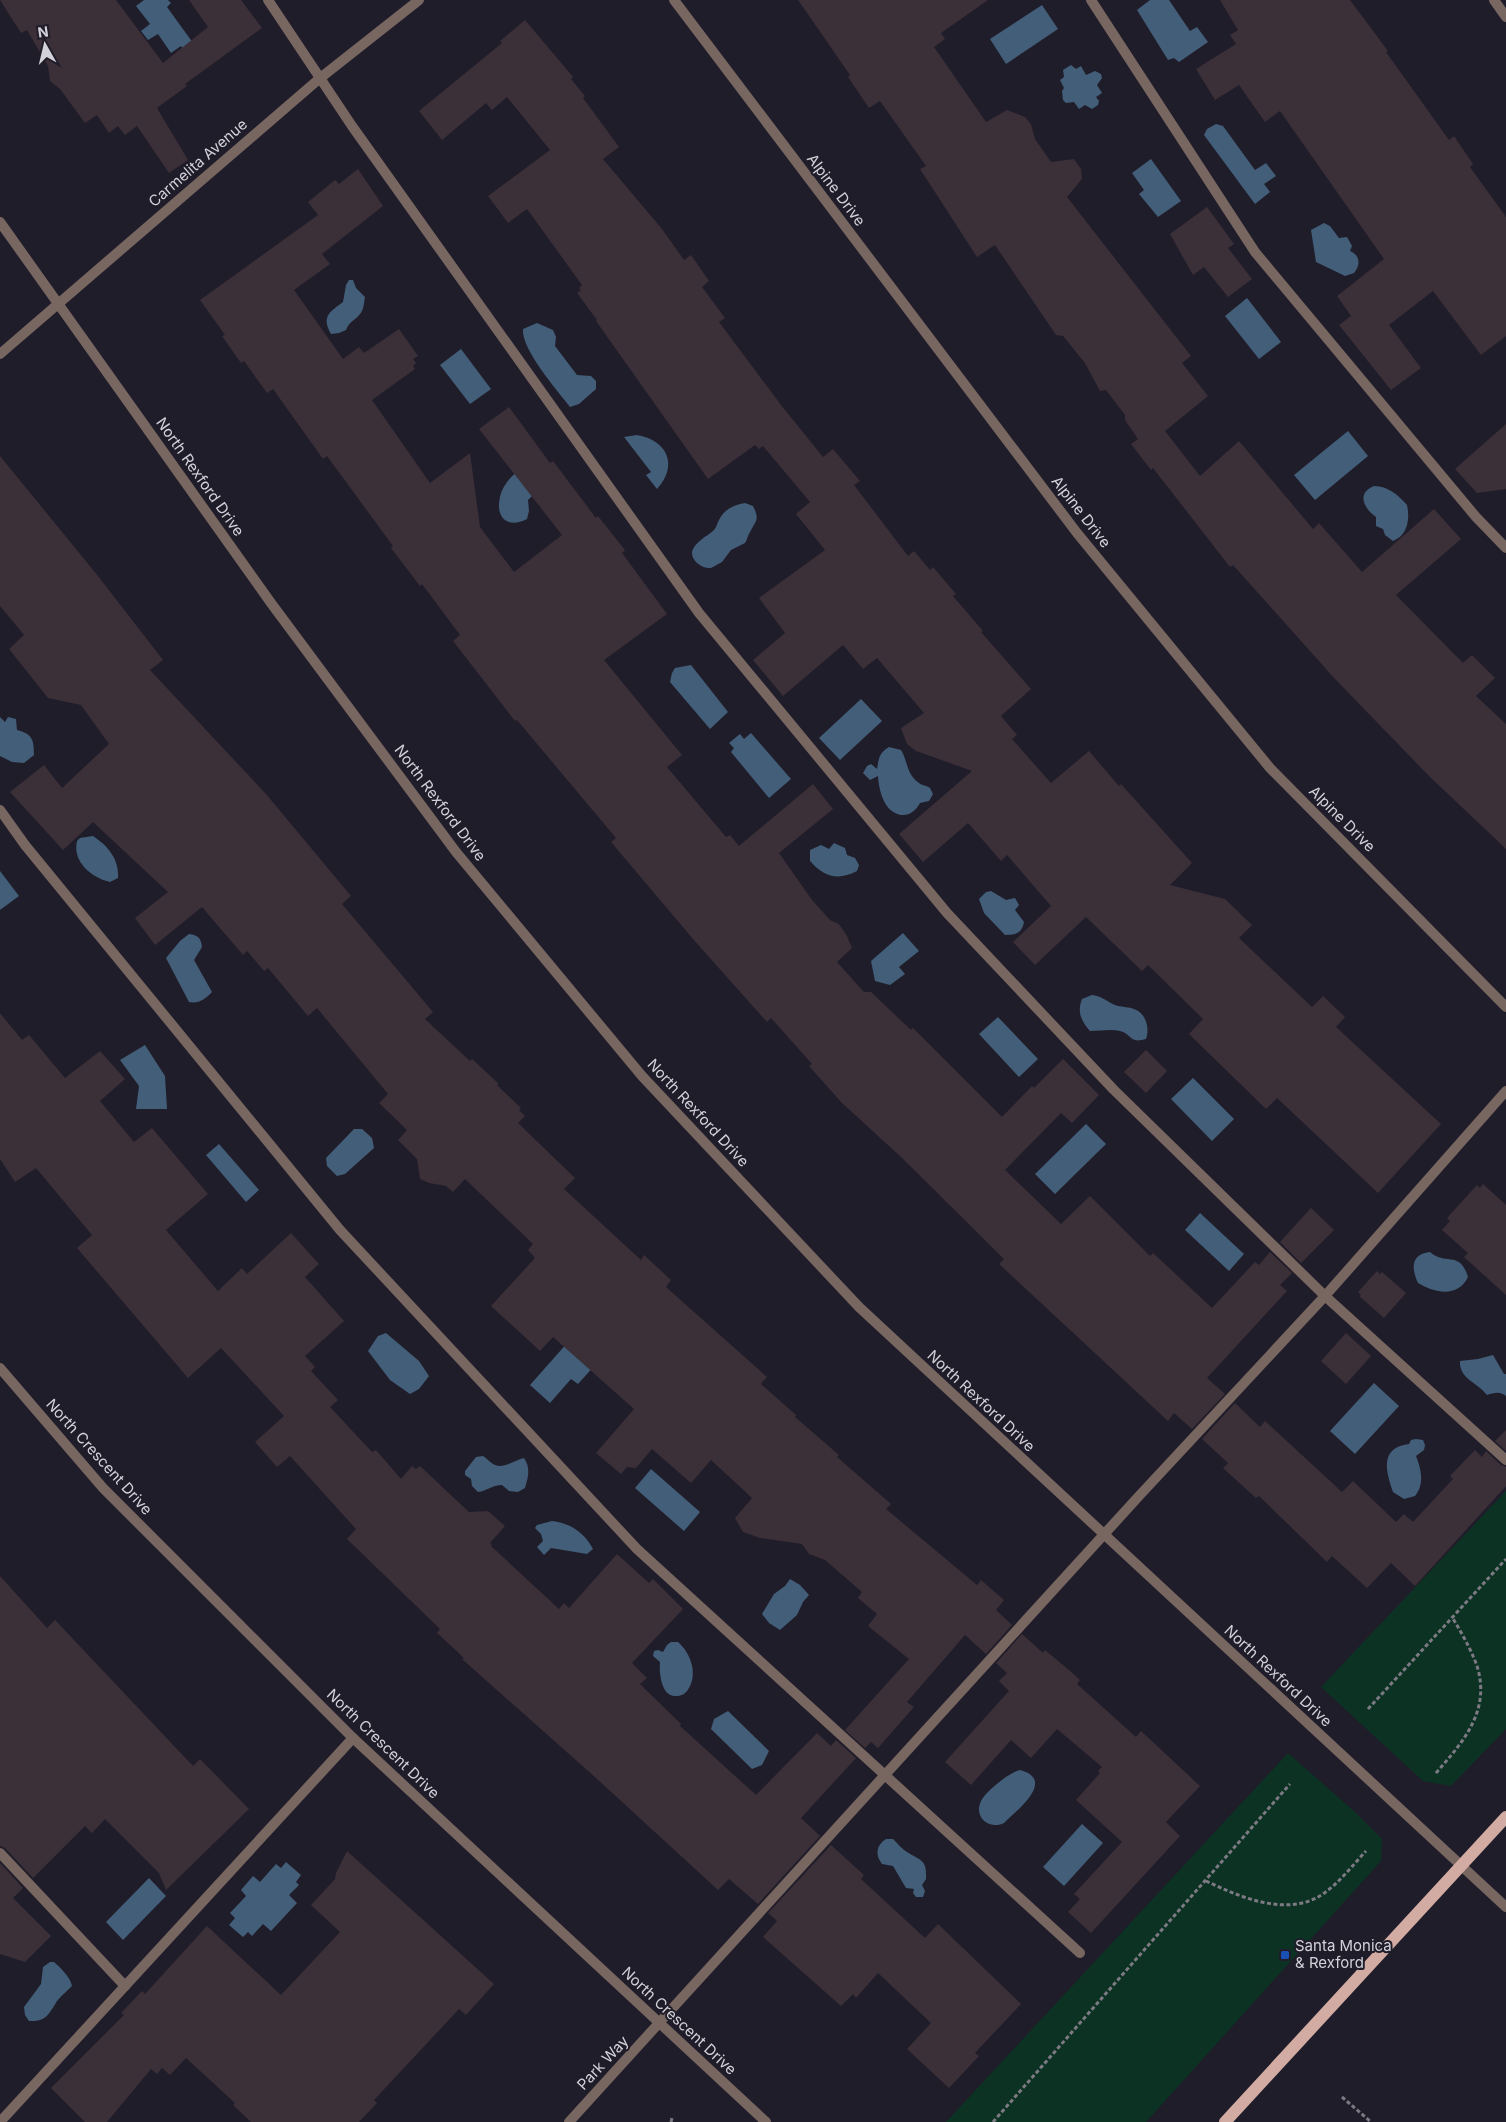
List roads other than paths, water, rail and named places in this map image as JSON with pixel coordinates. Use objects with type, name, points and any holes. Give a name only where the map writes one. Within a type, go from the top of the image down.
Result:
[{"type":"main road","points":[[1225,2122],[1506,1817]]},
{"type":"street","points":[[268,0],[319,79],[700,613],[947,913],[1114,1090],[1325,1296],[1506,1460]]},
{"type":"street","name":"Carmelita Avenue","points":[[0,354],[319,79],[419,0]]},
{"type":"street","name":"Alpine Drive","points":[[674,0],[1077,533],[1252,745],[1277,775],[1506,1007]]},
{"type":"street","points":[[1091,0],[1256,252],[1470,510],[1506,548]]},
{"type":"street","points":[[1494,0],[1506,17]]},
{"type":"street","name":"North Rexford Drive","points":[[0,222],[271,603],[450,844],[642,1076],[859,1307],[1506,1907]]},
{"type":"street","points":[[0,810],[25,845],[340,1230],[637,1549],[1080,1953]]},
{"type":"street","name":"Park Way","points":[[568,2122],[1325,1296],[1506,1091]]},
{"type":"street","name":"North Crescent Drive","points":[[0,1368],[102,1488],[353,1738],[766,2122]]},
{"type":"street","points":[[0,2122],[353,1738]]},
{"type":"street","points":[[0,1853],[125,1986]]},
{"type":"water","points":[[144,0],[168,0],[171,3],[167,7],[193,43],[184,50],[181,46],[171,53],[158,34],[148,40],[141,31],[150,24],[136,6]]},
{"type":"water","points":[[1150,0],[1169,0],[1190,31],[1197,27],[1208,42],[1179,62],[1174,58],[1168,60],[1137,10]]},
{"type":"water","points":[[1042,5],[1058,29],[1006,64],[990,39]]},
{"type":"water","points":[[1071,65],[1076,69],[1081,66],[1086,75],[1095,71],[1101,74],[1102,78],[1097,85],[1102,93],[1096,97],[1099,101],[1098,105],[1092,109],[1085,105],[1079,109],[1074,102],[1066,103],[1063,100],[1062,91],[1064,88],[1060,80],[1064,77],[1063,70]]},
{"type":"water","points":[[1216,124],[1223,126],[1255,170],[1266,163],[1276,176],[1264,184],[1270,192],[1255,204],[1204,135],[1207,129]]},
{"type":"water","points":[[1151,159],[1181,201],[1158,217],[1139,194],[1144,190],[1132,173]]},
{"type":"water","points":[[1324,223],[1330,226],[1339,238],[1347,237],[1352,246],[1350,251],[1358,258],[1358,267],[1354,273],[1345,276],[1316,262],[1311,230]]},
{"type":"water","points":[[349,280],[353,280],[356,288],[365,297],[363,308],[346,330],[331,334],[327,323],[328,315],[343,302],[346,285]]},
{"type":"water","points":[[1247,298],[1281,342],[1259,359],[1225,316]]},
{"type":"water","points":[[537,323],[553,330],[556,337],[555,346],[577,375],[591,376],[596,381],[596,389],[579,404],[570,407],[541,369],[528,347],[523,329]]},
{"type":"water","points":[[461,349],[491,389],[470,404],[440,365]]},
{"type":"water","points":[[1348,431],[1368,456],[1315,500],[1294,475]]},
{"type":"water","points":[[637,435],[656,442],[666,455],[667,471],[664,480],[657,489],[646,475],[651,472],[624,437]]},
{"type":"water","points":[[518,471],[532,496],[528,500],[529,511],[527,519],[514,523],[504,520],[499,511],[499,504],[504,486]]},
{"type":"water","points":[[1374,486],[1379,486],[1392,492],[1407,505],[1407,526],[1402,535],[1393,541],[1385,535],[1383,529],[1376,526],[1376,517],[1365,506],[1365,493]]},
{"type":"water","points":[[745,503],[753,506],[757,517],[745,543],[731,550],[722,562],[711,568],[697,563],[692,553],[696,544],[716,528],[721,516],[727,510],[733,506]]},
{"type":"water","points":[[691,665],[728,712],[710,729],[670,682],[675,668]]},
{"type":"water","points":[[861,699],[882,721],[840,760],[819,738]]},
{"type":"water","points":[[0,717],[5,722],[8,717],[16,719],[17,730],[29,735],[33,741],[34,755],[24,763],[12,762],[0,756]]},
{"type":"water","points":[[751,733],[791,779],[769,798],[731,752],[734,748],[729,743],[740,734],[744,739]]},
{"type":"water","points":[[889,747],[901,750],[909,772],[919,783],[930,788],[933,794],[929,801],[920,803],[915,810],[907,815],[901,815],[890,810],[881,794],[878,776],[870,780],[863,773],[867,766],[871,764],[877,769],[880,756]]},
{"type":"water","points":[[93,836],[108,849],[117,865],[118,878],[110,882],[90,873],[80,862],[76,849],[77,841],[80,838]]},
{"type":"water","points":[[834,843],[845,848],[847,855],[855,858],[859,865],[857,871],[844,876],[832,876],[821,871],[810,861],[810,850],[821,845],[829,849]]},
{"type":"water","points":[[0,871],[19,896],[0,910]]},
{"type":"water","points":[[991,891],[1006,900],[1015,898],[1019,905],[1015,910],[1024,922],[1022,929],[1018,933],[1005,935],[984,913],[979,899],[986,892]]},
{"type":"water","points":[[903,933],[919,951],[899,967],[905,974],[890,985],[875,981],[871,961]]},
{"type":"water","points":[[189,934],[197,936],[201,941],[202,947],[194,960],[212,992],[199,1002],[189,1002],[166,958],[180,941]]},
{"type":"water","points":[[1092,995],[1142,1014],[1148,1030],[1146,1039],[1136,1040],[1117,1030],[1090,1031],[1082,1020],[1080,1008],[1082,999]]},
{"type":"water","points":[[998,1017],[1038,1059],[1019,1077],[979,1034]]},
{"type":"water","points":[[145,1045],[165,1076],[167,1109],[136,1109],[139,1086],[120,1060]]},
{"type":"water","points":[[1193,1078],[1234,1119],[1212,1141],[1171,1099]]},
{"type":"water","points":[[1086,1124],[1106,1144],[1055,1194],[1035,1174]]},
{"type":"water","points":[[354,1129],[362,1129],[372,1138],[374,1148],[345,1174],[337,1176],[327,1166],[326,1158]]},
{"type":"water","points":[[219,1144],[259,1190],[246,1202],[206,1155]]},
{"type":"water","points":[[1200,1213],[1244,1254],[1229,1271],[1185,1230]]},
{"type":"water","points":[[1430,1252],[1436,1256],[1457,1261],[1461,1264],[1468,1277],[1464,1284],[1452,1291],[1446,1292],[1418,1283],[1414,1272],[1414,1263],[1419,1256]]},
{"type":"water","points":[[386,1333],[419,1361],[429,1376],[419,1389],[410,1394],[390,1380],[368,1351],[378,1336]]},
{"type":"water","points":[[569,1341],[596,1364],[578,1384],[571,1379],[550,1403],[530,1385]]},
{"type":"water","points":[[1493,1355],[1504,1374],[1506,1374],[1506,1396],[1499,1393],[1487,1395],[1465,1376],[1460,1367],[1460,1361]]},
{"type":"water","points":[[1374,1383],[1399,1406],[1355,1454],[1330,1431]]},
{"type":"water","points":[[1416,1439],[1423,1440],[1425,1445],[1424,1450],[1416,1456],[1421,1471],[1420,1487],[1415,1496],[1404,1499],[1393,1492],[1388,1476],[1387,1462],[1393,1450]]},
{"type":"water","points":[[483,1456],[497,1466],[524,1458],[528,1469],[525,1488],[518,1492],[509,1491],[502,1485],[498,1485],[478,1492],[472,1486],[471,1479],[465,1475],[465,1471],[476,1457]]},
{"type":"water","points":[[651,1469],[700,1512],[684,1531],[635,1488]]},
{"type":"water","points":[[552,1521],[565,1524],[576,1530],[586,1538],[593,1549],[587,1554],[551,1548],[544,1555],[537,1547],[543,1541],[541,1534],[535,1528],[537,1525]]},
{"type":"water","points":[[790,1579],[800,1585],[809,1595],[803,1602],[797,1615],[780,1630],[769,1623],[762,1614],[774,1594],[785,1586]]},
{"type":"water","points":[[671,1642],[678,1642],[687,1652],[693,1672],[691,1685],[684,1694],[678,1696],[672,1696],[664,1689],[660,1662],[653,1656],[654,1651],[663,1652]]},
{"type":"water","points":[[728,1711],[769,1751],[762,1765],[752,1769],[711,1729],[714,1719]]},
{"type":"water","points":[[1020,1770],[1030,1775],[1035,1781],[1030,1796],[1004,1823],[999,1825],[988,1824],[979,1813],[981,1801],[993,1787]]},
{"type":"water","points":[[1082,1824],[1103,1843],[1064,1886],[1043,1867]]},
{"type":"water","points":[[886,1839],[893,1839],[903,1849],[924,1864],[926,1879],[922,1885],[925,1891],[923,1897],[916,1897],[913,1893],[914,1889],[906,1888],[893,1866],[882,1864],[880,1861],[878,1847]]},
{"type":"water","points":[[286,1862],[301,1875],[296,1882],[299,1885],[289,1895],[297,1903],[271,1931],[263,1924],[252,1936],[248,1932],[243,1937],[229,1925],[235,1918],[230,1913],[246,1896],[241,1890],[253,1876],[260,1882],[276,1864],[281,1868]]},
{"type":"water","points":[[149,1878],[166,1896],[123,1940],[106,1922]]},
{"type":"water","points":[[50,1962],[54,1962],[62,1970],[72,1986],[43,2019],[29,2021],[25,2015],[24,2007],[41,1984],[43,1967]]},
{"type":"place","name":"Santa Monica & Rexford","points":[[1285,1955]]}]
